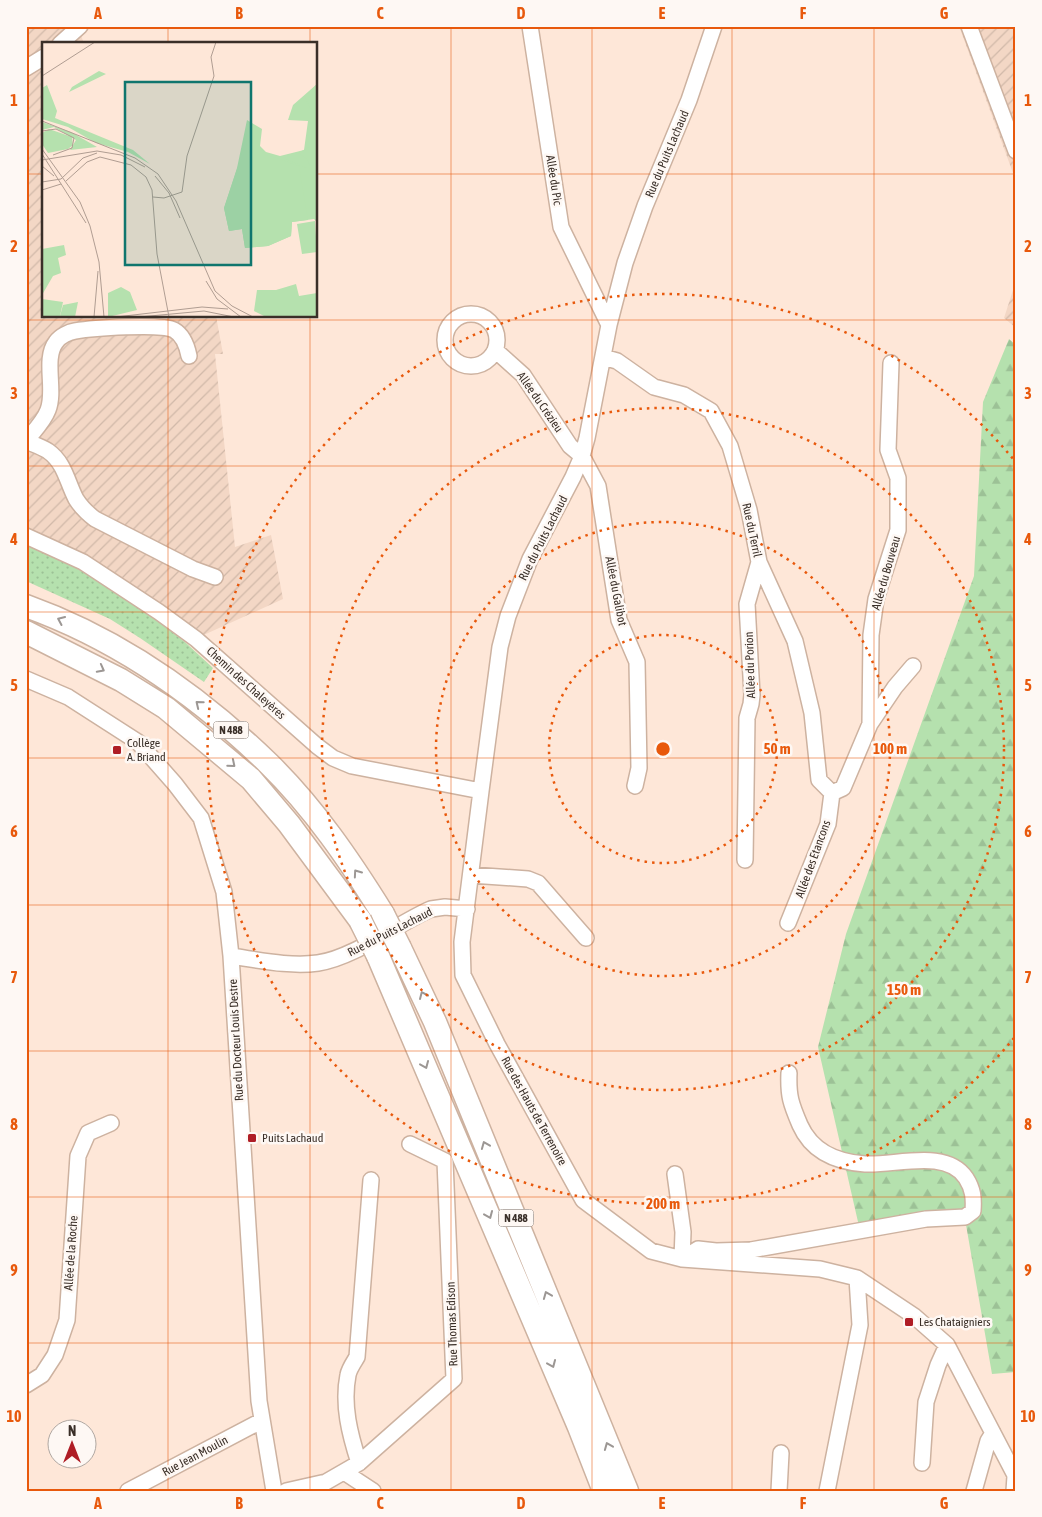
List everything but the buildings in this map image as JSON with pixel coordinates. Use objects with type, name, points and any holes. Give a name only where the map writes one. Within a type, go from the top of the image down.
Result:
[{"type":"highway","name":"N 488","points":[[26,606],[84,630],[136,658],[181,690],[269,764],[300,798],[336,843],[383,914],[435,1022],[627,1491]]},
{"type":"highway","name":"N 488","points":[[26,632],[120,680],[166,708],[250,779],[289,824],[360,920],[378,956],[579,1427],[604,1491]]},
{"type":"street","points":[[62,42],[80,26]]},
{"type":"street","name":"Allée du Pic","points":[[530,26],[561,227],[609,325]]},
{"type":"street","name":"Rue du Puits Lachaud","points":[[231,956],[281,962],[317,963],[338,958],[432,909],[445,907],[467,909],[500,647],[508,616],[530,559],[582,456],[588,438],[618,285],[645,206],[689,100],[714,26]]},
{"type":"street","points":[[969,26],[1016,151]]},
{"type":"street","points":[[26,68],[42,58]]},
{"type":"street","points":[[189,356],[187,346],[182,337],[177,331],[171,329],[159,327],[111,328],[74,331],[65,334],[56,341],[51,352],[52,386],[49,409],[40,425],[26,441],[48,451],[59,462],[69,479],[75,497],[84,510],[95,519],[193,569],[215,577]]},
{"type":"street","name":"Allée du Crézieu","points":[[495,350],[523,374],[570,446],[582,456]]},
{"type":"street","name":"Rue du Terril","points":[[603,357],[617,361],[654,387],[684,395],[711,411],[730,446],[749,510],[759,562],[795,641],[812,713],[819,780],[832,793]]},
{"type":"street","name":"Allée du Bouveau","points":[[870,724],[871,635],[876,599],[898,530],[898,478],[888,450],[891,363]]},
{"type":"street","name":"Allée du Galibot","points":[[582,456],[598,486],[619,620],[637,662],[639,768],[635,786]]},
{"type":"street","name":"Chemin des Chaleyères","points":[[26,536],[83,562],[127,590],[196,639],[292,726],[334,758],[361,768],[481,791]]},
{"type":"street","name":"Allée du Porion","points":[[745,860],[747,718],[752,695],[747,604],[759,562]]},
{"type":"street","name":"Allée du Bouveau","points":[[832,793],[843,788],[870,724],[895,687],[913,666]]},
{"type":"street","name":"Rue du Docteur Louis Destre","points":[[26,679],[68,698],[138,742],[175,784],[201,818],[224,892],[231,956],[252,1310],[261,1421],[274,1491]]},
{"type":"street","name":"Allée des Etancons","points":[[788,923],[828,824],[832,793]]},
{"type":"street","points":[[471,875],[528,879],[538,883],[586,938]]},
{"type":"street","name":"Rue des Hauts de Terrenoire","points":[[467,909],[462,942],[463,975],[497,1044],[583,1200],[651,1251],[682,1259],[820,1269],[858,1278],[914,1316],[947,1345],[1015,1476]]},
{"type":"street","points":[[682,1259],[698,1249],[716,1251],[751,1250],[926,1219],[965,1217],[973,1211],[974,1199],[971,1185],[961,1170],[946,1163],[925,1160],[865,1164],[829,1156],[815,1147],[806,1138],[790,1101],[789,1073]]},
{"type":"street","name":"Allée de la Roche","points":[[26,1385],[42,1375],[55,1356],[67,1320],[78,1156],[88,1133],[111,1124]]},
{"type":"street","name":"Rue Thomas Edison","points":[[286,1491],[326,1482],[359,1463],[454,1380],[445,1161],[410,1144]]},
{"type":"street","points":[[675,1174],[683,1232],[682,1259]]},
{"type":"street","points":[[359,1463],[350,1433],[346,1404],[348,1373],[357,1357],[371,1180]]},
{"type":"street","points":[[827,1491],[860,1325],[858,1278]]},
{"type":"street","points":[[922,1463],[926,1402],[938,1364],[947,1345]]},
{"type":"street","name":"Rue Jean Moulin","points":[[128,1491],[261,1421]]},
{"type":"street","points":[[974,1491],[988,1441],[993,1433]]},
{"type":"street","points":[[779,1491],[781,1453]]},
{"type":"street","points":[[344,1472],[373,1491]]},
{"type":"street","points":[[1014,1491],[1015,1476]]},
{"type":"shaded area","points":[[26,26],[78,26],[83,42],[42,42],[42,318],[216,318],[223,354],[215,354],[235,547],[271,535],[283,599],[186,643],[129,603],[26,544]]},
{"type":"shaded area","points":[[959,26],[1016,26],[1016,186],[1013,173]]},
{"type":"shaded area","points":[[1016,277],[1016,328],[1004,318]]},
{"type":"green space","points":[[1009,339],[1016,345],[1016,1372],[992,1374],[965,1219],[861,1235],[818,1047],[846,934],[974,576],[983,402]]},
{"type":"green space","points":[[26,544],[92,577],[163,625],[213,668],[204,682],[110,619],[26,581]]},
{"type":"place","name":"Collège A. Briand","points":[[117,750]]},
{"type":"place","name":"Puits Lachaud","points":[[252,1138]]},
{"type":"place","name":"Les Chataigniers","points":[[909,1322]]}]
